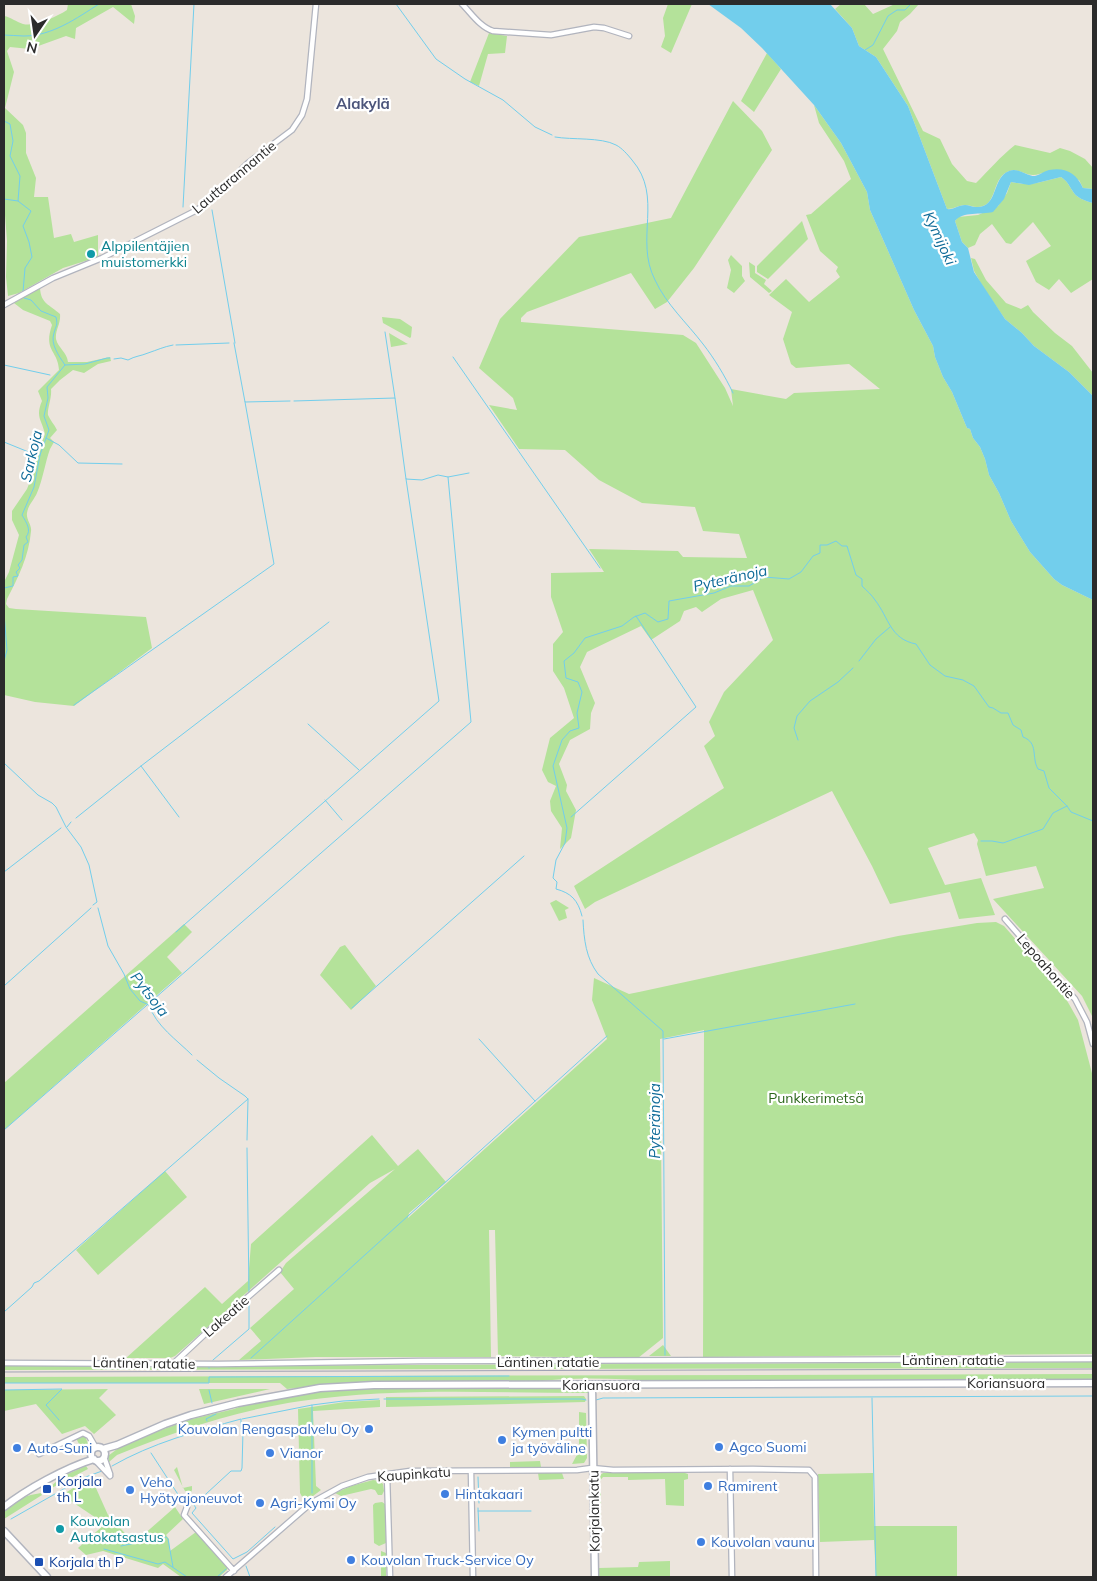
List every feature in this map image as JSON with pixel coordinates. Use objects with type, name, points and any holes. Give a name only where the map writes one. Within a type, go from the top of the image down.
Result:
[{"type":"main road","name":"Koriansuora","points":[[4,1501],[25,1492],[100,1452],[142,1433],[190,1415],[259,1399],[320,1388],[374,1386],[1093,1382]]},
{"type":"main road","name":"Korjalankatu","points":[[592,1385],[595,1577]]},
{"type":"main road","name":"Koriansuora","points":[[74,1466],[100,1460],[100,1452]]},
{"type":"main road","points":[[94,1460],[91,1455],[100,1452]]},
{"type":"main road","name":"Koriansuora","points":[[4,1507],[25,1492]]},
{"type":"main road","points":[[4,1526],[17,1544]]},
{"type":"main road","points":[[4,1531],[47,1577]]},
{"type":"street","name":"Lauttarannantie","points":[[4,305],[54,278],[102,258],[197,210],[215,196],[248,163],[292,130],[302,115],[307,99],[316,4]]},
{"type":"street","points":[[462,4],[480,23],[493,31],[551,35],[594,27],[604,28],[629,36]]},
{"type":"street","name":"Lepoahontie","points":[[1004,919],[1075,999],[1087,1022],[1093,1044]]},
{"type":"street","name":"Lakeatie","points":[[174,1363],[204,1334],[279,1270]]},
{"type":"street","name":"Läntinen ratatie","points":[[4,1363],[1093,1359]]},
{"type":"street","points":[[39,1454],[83,1433],[89,1436],[100,1452],[110,1476],[94,1460]]},
{"type":"street","points":[[730,1469],[732,1577]]},
{"type":"street","name":"Kaupinkatu","points":[[226,1577],[299,1512],[324,1494],[355,1481],[387,1474],[410,1471],[805,1469],[812,1472],[815,1478],[816,1577]]},
{"type":"street","points":[[471,1471],[473,1577]]},
{"type":"street","points":[[387,1474],[390,1577]]},
{"type":"street","points":[[187,1507],[184,1515],[234,1570]]},
{"type":"green space","points":[[68,4],[131,4],[135,16],[134,24],[113,7],[76,28],[75,39],[66,36],[30,49],[10,47],[7,51],[14,72],[5,108],[23,125],[26,133],[26,153],[36,178],[34,197],[48,197],[54,238],[71,234],[74,242],[98,235],[98,257],[63,268],[19,293],[8,296],[4,202],[4,16],[28,25],[45,21],[62,13],[67,10]]},
{"type":"green space","points":[[668,4],[692,4],[671,53],[661,47],[665,36],[663,18]]},
{"type":"green space","points":[[841,4],[864,4],[873,14],[895,4],[919,4],[900,22],[897,31],[883,49],[923,131],[940,139],[952,164],[967,181],[976,183],[1015,145],[1050,153],[1060,148],[1085,159],[1093,168],[1093,189],[1083,188],[1079,180],[1057,175],[1044,173],[1033,175],[1011,171],[1002,176],[992,198],[984,206],[963,205],[947,209],[908,106],[876,57],[859,46],[852,28],[835,9]]},
{"type":"green space","points":[[489,33],[507,36],[505,53],[488,54],[479,86],[470,82]]},
{"type":"green space","points":[[767,53],[781,69],[754,112],[741,101]]},
{"type":"green space","points":[[733,101],[762,131],[772,150],[694,268],[667,302],[655,309],[631,273],[527,312],[521,318],[521,322],[683,335],[696,343],[725,388],[733,406],[731,389],[786,399],[794,393],[880,389],[849,364],[796,368],[791,364],[783,339],[792,312],[769,295],[786,279],[809,302],[840,277],[836,271],[838,267],[820,251],[806,215],[811,214],[851,179],[844,161],[819,123],[814,105],[841,143],[867,192],[870,210],[914,310],[933,346],[943,377],[952,392],[967,428],[970,429],[973,438],[980,447],[989,475],[1011,521],[1030,552],[1054,579],[1093,600],[1093,1018],[1082,996],[993,899],[1044,888],[1036,866],[986,876],[977,844],[978,840],[974,833],[928,848],[945,885],[981,878],[995,915],[959,919],[950,892],[890,904],[832,791],[595,902],[585,909],[574,886],[724,788],[704,746],[715,736],[709,722],[724,692],[773,640],[753,590],[721,599],[702,612],[696,607],[684,611],[680,621],[651,640],[641,626],[587,652],[580,667],[595,703],[591,713],[590,729],[570,740],[559,764],[567,785],[566,791],[576,810],[571,838],[560,849],[562,828],[551,811],[550,801],[556,786],[548,782],[542,770],[550,738],[574,718],[564,688],[553,671],[553,644],[563,632],[551,597],[551,573],[604,572],[589,549],[678,551],[683,557],[747,558],[739,534],[703,531],[695,507],[642,503],[599,480],[565,450],[519,449],[489,405],[517,410],[513,398],[479,368],[500,319],[579,237],[671,218]]},
{"type":"green space","points":[[1061,177],[1078,197],[1093,203],[1093,279],[1071,293],[1059,279],[1049,290],[1036,282],[1026,261],[1051,246],[1033,222],[1011,244],[1006,243],[992,224],[980,234],[975,245],[968,248],[962,242],[955,221],[958,217],[978,215],[998,206],[1007,193],[1011,182],[1023,184],[1037,183]]},
{"type":"green space","points":[[802,221],[808,239],[768,279],[757,272],[757,266]]},
{"type":"green space","points":[[731,255],[742,266],[742,276],[745,281],[734,293],[727,288],[731,270],[728,260]]},
{"type":"green space","points":[[971,258],[975,259],[986,280],[1006,303],[1021,309],[1028,305],[1055,333],[1072,346],[1093,373],[1093,396],[1069,372],[1034,346],[1005,319],[974,271]]},
{"type":"green space","points":[[749,262],[755,266],[755,273],[766,280],[764,284],[772,291],[769,293],[750,277]]},
{"type":"green space","points":[[40,288],[44,301],[60,314],[56,339],[68,362],[87,362],[110,357],[111,361],[98,364],[84,373],[73,370],[51,389],[48,415],[57,430],[50,438],[54,442],[48,454],[36,496],[28,510],[27,516],[31,527],[30,540],[19,575],[6,604],[9,608],[16,609],[146,617],[152,648],[74,706],[35,702],[4,695],[4,582],[9,572],[19,535],[12,520],[12,511],[27,489],[32,476],[32,455],[40,447],[45,434],[39,415],[42,401],[38,391],[59,370],[49,340],[52,325],[50,321],[23,310],[14,303]]},
{"type":"green space","points":[[382,317],[400,319],[412,327],[411,337],[383,323]]},
{"type":"green space","points":[[389,333],[406,343],[408,344],[391,347]]},
{"type":"green space","points":[[556,900],[569,908],[565,910],[567,918],[559,921],[550,903]]},
{"type":"green space","name":"Punkkerimetsä","points":[[996,922],[1004,926],[1056,983],[1078,1020],[1093,1077],[1093,1354],[703,1357],[704,1030],[660,1039],[663,1338],[638,1358],[498,1356],[495,1230],[489,1230],[491,1357],[316,1357],[239,1360],[261,1341],[250,1328],[294,1289],[280,1272],[286,1263],[395,1169],[370,1183],[175,1356],[170,1358],[126,1358],[205,1287],[222,1304],[248,1281],[251,1244],[372,1135],[398,1166],[418,1149],[446,1182],[409,1213],[408,1218],[607,1039],[592,1000],[594,978],[629,994],[898,936],[977,923]]},
{"type":"green space","points":[[184,924],[192,932],[167,957],[182,973],[4,1130],[4,1083]]},
{"type":"green space","points":[[345,945],[376,986],[351,1010],[320,975],[340,947]]},
{"type":"green space","points":[[165,1171],[187,1197],[98,1275],[76,1250]]},
{"type":"green space","points":[[663,1345],[671,1356],[649,1356]]},
{"type":"green space","points":[[1093,1362],[1093,1368],[4,1370],[4,1365],[191,1366]]},
{"type":"green space","points":[[1093,1374],[1093,1379],[659,1381],[581,1379],[535,1382],[355,1382],[287,1389],[280,1383],[4,1383],[4,1377]]},
{"type":"green space","points":[[582,1387],[587,1389],[589,1393],[409,1392],[301,1401],[254,1410],[208,1422],[117,1455],[109,1462],[108,1456],[121,1446],[192,1419],[234,1409],[246,1404],[320,1391]]},
{"type":"green space","points":[[108,1389],[99,1398],[116,1415],[94,1434],[85,1426],[62,1434],[36,1404],[4,1411],[4,1390]]},
{"type":"green space","points":[[199,1389],[270,1389],[204,1404]]},
{"type":"green space","points":[[584,1396],[585,1402],[386,1407],[386,1397]]},
{"type":"green space","points":[[380,1400],[380,1407],[313,1411],[316,1486],[321,1490],[305,1502],[300,1493],[298,1409],[345,1402]]},
{"type":"green space","points":[[579,1412],[586,1413],[587,1458],[584,1463],[572,1464],[579,1451]]},
{"type":"green space","points":[[85,1436],[89,1446],[84,1454],[76,1438]]},
{"type":"green space","points":[[540,1461],[541,1467],[510,1467],[510,1462]]},
{"type":"green space","points":[[86,1466],[88,1469],[44,1492],[63,1476]]},
{"type":"green space","points":[[177,1467],[182,1486],[174,1470]]},
{"type":"green space","points":[[538,1473],[562,1473],[564,1479],[539,1480]]},
{"type":"green space","points":[[603,1473],[688,1474],[688,1479],[684,1480],[684,1506],[666,1505],[665,1479],[628,1480],[628,1477],[603,1477],[598,1483],[596,1482],[596,1478]]},
{"type":"green space","points":[[873,1473],[874,1526],[957,1526],[957,1577],[876,1577],[874,1540],[820,1542],[818,1474]]},
{"type":"green space","points":[[91,1477],[108,1515],[134,1543],[175,1507],[183,1519],[166,1535],[169,1539],[170,1551],[196,1532],[227,1567],[227,1570],[219,1577],[181,1577],[163,1564],[158,1568],[103,1551],[86,1555],[78,1548],[105,1524],[62,1495]]},
{"type":"green space","points":[[373,1480],[380,1481],[383,1484],[384,1491],[382,1495],[378,1495],[375,1490],[371,1489],[341,1496],[335,1493],[351,1486]]},
{"type":"green space","points":[[192,1486],[192,1490],[191,1492],[185,1491],[183,1488]]},
{"type":"green space","points":[[598,1491],[601,1492],[601,1543],[597,1542]]},
{"type":"green space","points":[[41,1493],[42,1495],[4,1519],[4,1510],[12,1503]]},
{"type":"green space","points":[[382,1502],[385,1504],[386,1543],[379,1546],[374,1543],[373,1505]]},
{"type":"green space","points":[[381,1551],[386,1553],[386,1577],[381,1577]]},
{"type":"green space","points":[[670,1561],[670,1577],[599,1577],[599,1568],[638,1567],[639,1562]]},
{"type":"water","name":"Kymijoki","points":[[708,4],[830,4],[852,28],[859,46],[876,57],[908,106],[947,209],[965,205],[983,206],[988,203],[999,180],[1003,175],[1012,170],[1035,176],[1049,170],[1065,170],[1077,178],[1083,188],[1093,189],[1093,203],[1078,197],[1061,177],[1029,185],[1011,182],[1004,199],[993,212],[967,215],[955,221],[962,242],[968,248],[974,272],[1005,319],[1034,346],[1069,372],[1093,396],[1093,600],[1054,579],[1030,552],[1011,521],[989,475],[980,447],[973,438],[970,429],[967,428],[952,392],[943,377],[933,346],[914,310],[870,210],[867,192],[841,143],[814,105],[762,48],[741,28]]},
{"type":"waterway","points":[[4,35],[24,36],[54,30],[99,4]]},
{"type":"waterway","points":[[183,207],[194,4]]},
{"type":"waterway","points":[[396,4],[436,59],[465,79],[503,100],[535,127],[552,135]]},
{"type":"waterway","points":[[865,50],[873,45],[888,16],[897,10],[905,10],[911,4]]},
{"type":"waterway","name":"Sarkoja","points":[[4,121],[10,124],[13,141],[10,156],[20,176],[18,201],[31,211],[23,226],[32,257],[25,268],[23,292]]},
{"type":"waterway","points":[[555,137],[610,142],[620,148],[632,160],[641,174],[646,189],[648,203],[647,249],[649,265],[655,280],[671,305],[711,355],[733,393]]},
{"type":"waterway","points":[[4,199],[18,201]]},
{"type":"waterway","points":[[212,210],[235,343]]},
{"type":"waterway","name":"Sarkoja","points":[[4,588],[13,586],[13,577],[18,576],[16,572],[20,568],[18,565],[22,560],[24,545],[28,542],[26,537],[28,534],[27,523],[22,515],[34,487],[40,455],[49,430],[44,416],[48,398],[47,387],[65,365],[53,341],[57,324],[56,317],[41,311],[31,300],[23,296]]},
{"type":"waterway","points":[[385,332],[395,398]]},
{"type":"waterway","points":[[176,345],[229,343]]},
{"type":"waterway","points":[[234,343],[245,402],[290,401]]},
{"type":"waterway","points":[[114,359],[128,360],[173,345]]},
{"type":"waterway","points":[[453,357],[600,568]]},
{"type":"waterway","points":[[65,365],[85,364],[110,358]]},
{"type":"waterway","points":[[4,365],[50,375]]},
{"type":"waterway","points":[[294,401],[395,398],[406,479],[422,480],[438,475],[448,477],[469,473]]},
{"type":"waterway","points":[[74,705],[274,564],[245,402]]},
{"type":"waterway","points":[[46,438],[59,445],[78,463],[122,464]]},
{"type":"waterway","points":[[4,442],[40,455]]},
{"type":"waterway","points":[[4,1130],[471,722],[448,477]]},
{"type":"waterway","points":[[176,932],[439,701],[406,479]]},
{"type":"waterway","name":"Pyteränoja","points":[[582,916],[573,898],[556,889],[557,882],[553,878],[556,860],[565,843],[567,828],[553,766],[562,740],[570,731],[579,728],[577,713],[582,692],[578,682],[566,678],[564,661],[574,653],[585,638],[622,626],[634,617],[645,613],[658,622],[668,619],[669,601],[714,593],[731,586],[749,586],[764,577],[789,579],[801,572],[813,556],[820,553],[820,545],[827,545],[836,541],[842,546],[847,546],[856,575],[862,579],[862,586],[874,598],[895,633],[901,638],[916,644],[930,665],[945,676],[963,680],[974,686],[989,707],[1001,713],[1008,713],[1013,725],[1021,730],[1023,737],[1031,743],[1036,764],[1038,769],[1044,771],[1049,788],[1071,812],[1093,821]]},
{"type":"waterway","name":"Sarkoja","points":[[4,613],[7,650],[4,661]]},
{"type":"waterway","points":[[571,817],[696,707],[636,616]]},
{"type":"waterway","points":[[76,818],[329,622]]},
{"type":"waterway","points":[[859,661],[876,639],[890,627]]},
{"type":"waterway","points":[[798,740],[794,728],[797,716],[810,701],[838,682],[853,668]]},
{"type":"waterway","points":[[308,724],[359,770]]},
{"type":"waterway","name":"Pytsoja","points":[[4,763],[38,795],[56,807],[66,827],[81,847],[89,865],[97,902],[93,905]]},
{"type":"waterway","points":[[141,766],[179,817]]},
{"type":"waterway","points":[[325,800],[342,820]]},
{"type":"waterway","points":[[981,841],[1003,843],[1043,829],[1053,813],[1067,806]]},
{"type":"waterway","name":"Pytsoja","points":[[67,827],[71,822]]},
{"type":"waterway","points":[[4,872],[61,828]]},
{"type":"waterway","points":[[352,1008],[524,856]]},
{"type":"waterway","points":[[4,986],[91,908]]},
{"type":"waterway","name":"Pytsoja","points":[[98,908],[108,946],[130,989],[140,1001],[149,1005],[152,1013],[162,1026],[192,1055]]},
{"type":"waterway","name":"Pyteränoja","points":[[583,920],[586,948],[598,974],[663,1031],[665,1355]]},
{"type":"waterway","points":[[664,1039],[855,1004]]},
{"type":"waterway","points":[[251,1358],[607,1036]]},
{"type":"waterway","points":[[479,1039],[535,1101]]},
{"type":"waterway","name":"Pytsoja","points":[[197,1060],[248,1099],[247,1140]]},
{"type":"waterway","points":[[4,1312],[34,1283],[39,1281],[248,1099]]},
{"type":"waterway","name":"Pytsoja","points":[[247,1148],[249,1292]]},
{"type":"waterway","name":"Pytsoja","points":[[213,1360],[249,1329],[249,1298]]},
{"type":"waterway","points":[[4,1383],[209,1383],[209,1377],[509,1376]]},
{"type":"waterway","points":[[4,1390],[62,1389],[46,1405],[59,1420]]},
{"type":"waterway","points":[[209,1390],[212,1403]]},
{"type":"waterway","points":[[596,1400],[603,1398],[1093,1396]]},
{"type":"waterway","points":[[872,1398],[876,1577]]},
{"type":"waterway","points":[[312,1405],[379,1399]]},
{"type":"waterway","points":[[384,1399],[586,1400]]},
{"type":"waterway","points":[[242,1419],[312,1405],[312,1493]]},
{"type":"waterway","points":[[207,1421],[206,1419],[216,1414]]},
{"type":"waterway","points":[[112,1466],[159,1444],[241,1419],[241,1429],[243,1431],[241,1471],[231,1471],[194,1505],[196,1508],[192,1513],[233,1559],[247,1552],[275,1527]]},
{"type":"waterway","points":[[151,1453],[181,1499]]},
{"type":"waterway","points":[[11,1519],[83,1478],[102,1471]]},
{"type":"waterway","points":[[478,1477],[479,1503]]},
{"type":"waterway","points":[[478,1508],[479,1531]]},
{"type":"waterway","points":[[478,1511],[531,1511]]},
{"type":"waterway","points":[[121,1546],[166,1537],[173,1567]]},
{"type":"waterway","points":[[104,1549],[158,1564],[165,1562],[187,1577]]},
{"type":"waterway","points":[[246,1566],[250,1577]]},
{"type":"waterway","points":[[217,1577],[226,1569]]},
{"type":"railway","points":[[4,1372],[1093,1369]]},
{"type":"place","name":"Alppilentäjien muistomerkki","points":[[91,254]]},
{"type":"place","name":"Kouvolan Rengaspalvelu Oy","points":[[369,1429]]},
{"type":"place","name":"Kymen pultti ja työväline","points":[[502,1440]]},
{"type":"place","name":"Agco Suomi","points":[[719,1447]]},
{"type":"place","name":"Auto-Suni","points":[[17,1448]]},
{"type":"place","name":"Vianor","points":[[270,1453]]},
{"type":"place","name":"Ramirent","points":[[708,1486]]},
{"type":"place","name":"Korjala th L","points":[[47,1489]]},
{"type":"place","name":"Veho Hyötyajoneuvot","points":[[130,1490]]},
{"type":"place","name":"Hintakaari","points":[[445,1494]]},
{"type":"place","name":"Agri-Kymi Oy","points":[[260,1503]]},
{"type":"place","name":"Kouvolan Autokatsastus","points":[[60,1529]]},
{"type":"place","name":"Kouvolan vaunu","points":[[701,1542]]},
{"type":"place","name":"Kouvolan Truck-Service Oy","points":[[351,1560]]},
{"type":"place","name":"Korjala th P","points":[[39,1562]]},
{"type":"district","name":"Alakylä","points":[[363,103]]}]
